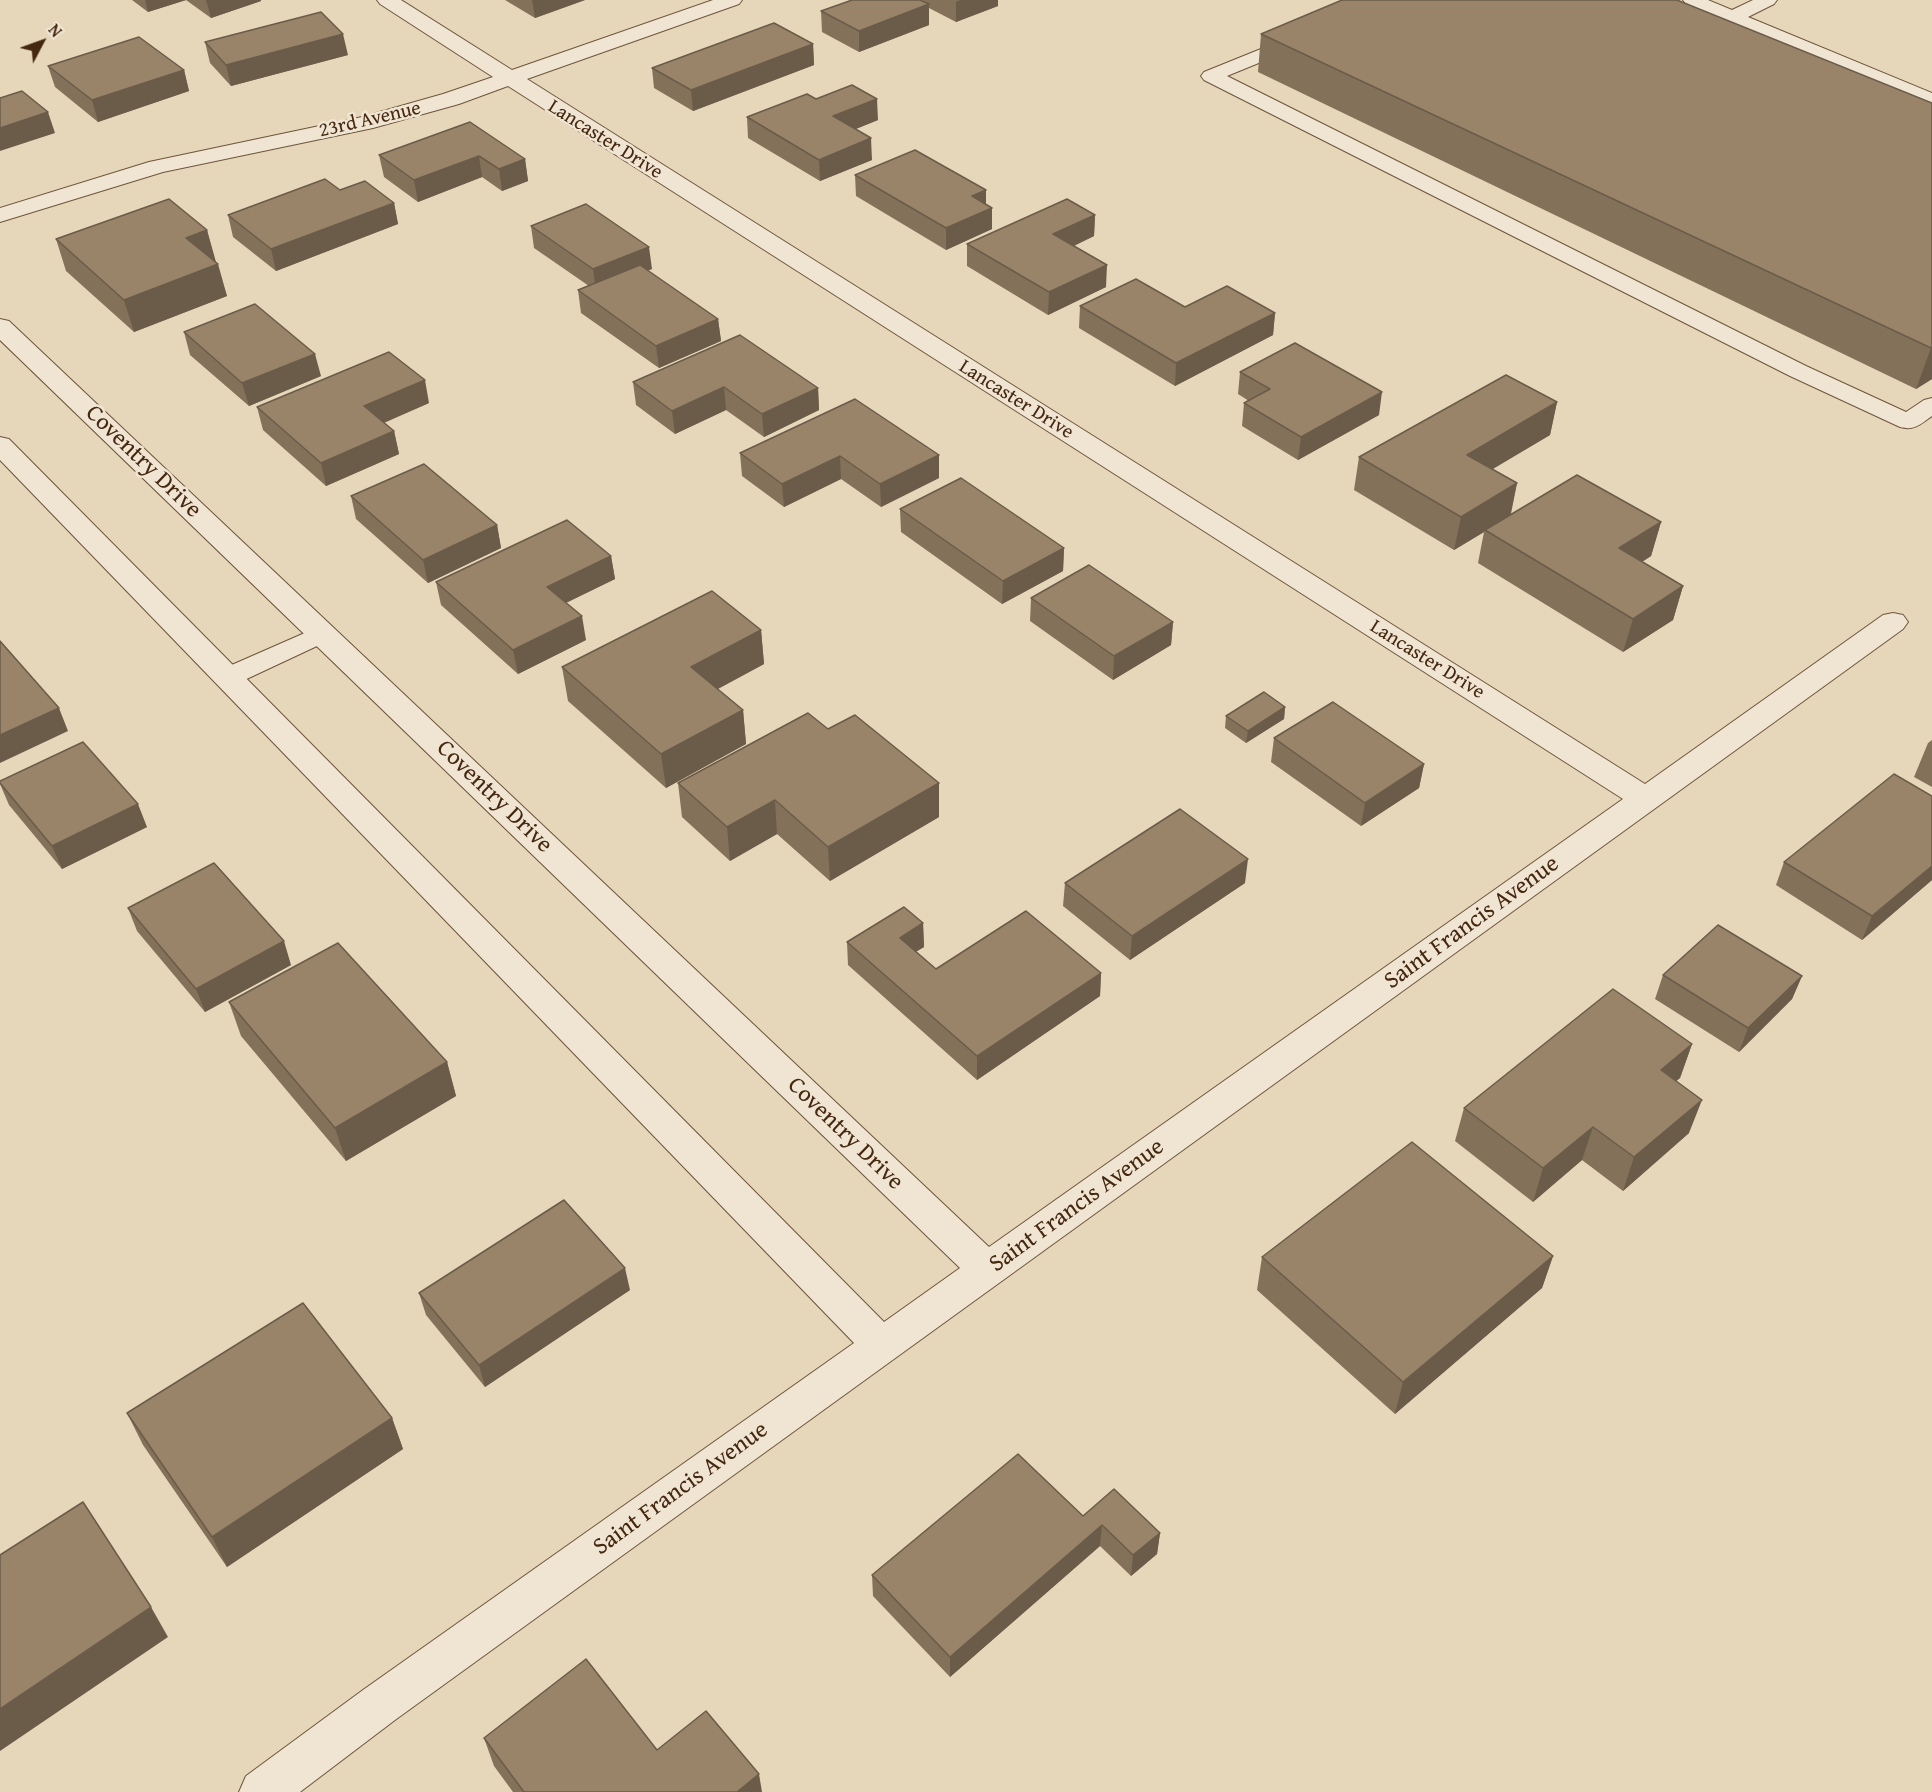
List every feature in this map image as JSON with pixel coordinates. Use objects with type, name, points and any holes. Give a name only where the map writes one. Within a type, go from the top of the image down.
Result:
[{"type":"street","name":"Lancaster Drive","points":[[387,0],[1646,799]]},
{"type":"street","name":"23rd Avenue","points":[[0,215],[157,167],[365,123],[451,99],[732,0]]},
{"type":"street","name":"Coventry Drive","points":[[0,326],[988,1270]]},
{"type":"street","points":[[0,445],[881,1346]]},
{"type":"street","name":"Saint Francis Avenue","points":[[262,1792],[379,1705],[1893,622]]},
{"type":"lane","points":[[1692,0],[1932,100]]},
{"type":"lane","points":[[1732,17],[1768,0]]},
{"type":"lane","points":[[1317,32],[1211,76],[1798,371],[1908,422],[1932,405]]},
{"type":"lane","points":[[228,677],[323,633]]},
{"type":"building","points":[[852,0],[920,0],[929,4],[859,31],[821,11]]},
{"type":"building","points":[[1342,0],[1677,0],[1932,103],[1932,347],[1261,34]]},
{"type":"building","points":[[321,12],[343,34],[226,65],[205,42]]},
{"type":"building","points":[[774,23],[813,44],[691,90],[652,68]]},
{"type":"building","points":[[139,37],[184,70],[92,100],[48,66]]},
{"type":"building","points":[[852,85],[877,99],[833,116],[871,138],[819,160],[747,117],[807,94],[816,99]]},
{"type":"building","points":[[22,91],[48,112],[0,128],[0,98]]},
{"type":"building","points":[[470,122],[525,159],[499,169],[479,156],[414,180],[379,155]]},
{"type":"building","points":[[915,150],[986,190],[972,196],[992,208],[946,228],[855,175]]},
{"type":"building","points":[[325,179],[340,190],[365,181],[394,203],[271,249],[228,215]]},
{"type":"building","points":[[169,199],[207,230],[186,238],[218,264],[124,300],[56,239]]},
{"type":"building","points":[[1067,199],[1095,215],[1053,234],[1107,265],[1049,292],[967,244]]},
{"type":"building","points":[[586,204],[649,247],[593,269],[531,226]]},
{"type":"building","points":[[640,265],[718,319],[656,346],[578,290]]},
{"type":"building","points":[[1136,279],[1185,307],[1227,286],[1275,313],[1176,363],[1080,306]]},
{"type":"building","points":[[255,304],[315,354],[242,383],[184,332]]},
{"type":"building","points":[[740,335],[818,388],[762,414],[724,387],[672,411],[633,382]]},
{"type":"building","points":[[1295,343],[1382,392],[1301,437],[1244,403],[1270,389],[1240,372]]},
{"type":"building","points":[[389,352],[425,380],[364,406],[394,431],[321,463],[257,407]]},
{"type":"building","points":[[1506,375],[1557,402],[1467,455],[1517,483],[1461,517],[1359,457]]},
{"type":"building","points":[[855,399],[939,455],[880,484],[840,456],[782,484],[740,453]]},
{"type":"building","points":[[424,464],[497,525],[423,560],[351,496]]},
{"type":"building","points":[[1577,475],[1661,522],[1619,548],[1683,586],[1633,619],[1485,530]]},
{"type":"building","points":[[961,478],[1064,548],[1003,581],[900,509]]},
{"type":"building","points":[[567,520],[611,556],[547,587],[582,616],[513,650],[436,582]]},
{"type":"building","points":[[1089,565],[1173,622],[1114,656],[1031,598]]},
{"type":"building","points":[[712,591],[761,630],[691,667],[743,710],[661,754],[562,667]]},
{"type":"building","points":[[0,641],[59,708],[0,735]]},
{"type":"building","points":[[1264,692],[1285,707],[1248,731],[1226,716]]},
{"type":"building","points":[[1333,702],[1424,764],[1365,803],[1274,738]]},
{"type":"building","points":[[808,713],[828,729],[855,715],[939,783],[828,847],[775,800],[727,827],[678,783]]},
{"type":"building","points":[[83,742],[138,804],[52,846],[0,781]]},
{"type":"building","points":[[1894,774],[1932,796],[1932,866],[1872,916],[1784,862]]},
{"type":"building","points":[[1180,809],[1248,859],[1132,936],[1065,883]]},
{"type":"building","points":[[214,863],[284,941],[196,989],[128,908]]},
{"type":"building","points":[[904,907],[923,923],[900,938],[936,969],[1026,911],[1101,973],[977,1056],[847,942]]},
{"type":"building","points":[[1718,925],[1802,976],[1748,1028],[1663,975]]},
{"type":"building","points":[[338,943],[447,1062],[335,1128],[229,1002]]},
{"type":"building","points":[[1613,989],[1692,1044],[1661,1070],[1702,1100],[1634,1157],[1593,1127],[1543,1168],[1464,1108]]},
{"type":"building","points":[[1412,1142],[1553,1256],[1403,1382],[1262,1257]]},
{"type":"building","points":[[564,1200],[625,1268],[479,1365],[419,1293]]},
{"type":"building","points":[[303,1303],[392,1418],[212,1537],[127,1413]]},
{"type":"building","points":[[1018,1454],[1083,1516],[1114,1489],[1160,1533],[1133,1555],[1102,1525],[950,1657],[872,1575]]},
{"type":"building","points":[[83,1502],[151,1607],[0,1709],[0,1555]]},
{"type":"building","points":[[586,1659],[657,1750],[706,1711],[759,1774],[737,1792],[524,1792],[484,1738]]}]
